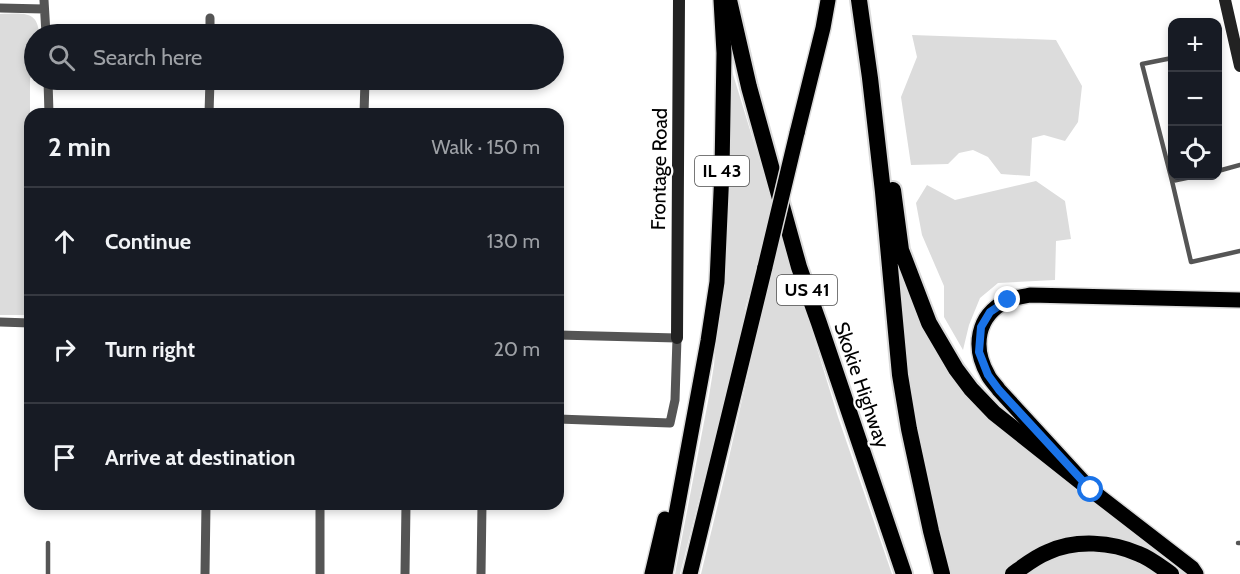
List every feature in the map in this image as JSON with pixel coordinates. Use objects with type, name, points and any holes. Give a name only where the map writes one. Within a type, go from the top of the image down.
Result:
[{"type":"highway","name":"Skokie Highway","points":[[729,0],[748,87],[799,267],[904,574]]},
{"type":"highway","name":"Skokie Highway","points":[[859,1],[870,78],[900,375],[909,429],[942,574]]},
{"type":"highway","points":[[859,1],[879,83],[901,250],[929,323],[956,369],[994,413],[1091,490]]},
{"type":"highway","points":[[1013,574],[1028,562],[1049,551],[1082,544],[1120,547],[1142,554],[1171,574]]},
{"type":"main road","name":"IL 43","points":[[664,574],[711,327],[717,282],[724,53],[721,0]]},
{"type":"main road","points":[[690,574],[828,0]]},
{"type":"main road","points":[[1196,574],[1192,568],[1091,490],[999,390],[988,375],[979,352],[981,327],[990,312],[1008,300],[1029,295],[1240,300]]},
{"type":"main road","points":[[652,574],[672,492],[687,454]]},
{"type":"street","name":"Frontage Road","points":[[677,338],[679,0]]},
{"type":"street","points":[[1225,0],[1240,66]]},
{"type":"street","points":[[0,8],[44,4],[45,24]]},
{"type":"street","points":[[210,18],[210,24]]},
{"type":"street","points":[[48,90],[49,108]]},
{"type":"street","points":[[209,108],[210,90]]},
{"type":"street","points":[[364,108],[365,90]]},
{"type":"street","points":[[0,322],[24,322]]},
{"type":"street","points":[[564,335],[677,338],[675,400],[670,423],[564,419]]},
{"type":"street","points":[[205,574],[206,510]]},
{"type":"street","points":[[320,510],[320,574]]},
{"type":"street","points":[[405,574],[406,510]]},
{"type":"street","points":[[482,510],[482,574]]},
{"type":"lane","points":[[1168,59],[1142,64],[1191,262],[1240,251]]},
{"type":"lane","points":[[1222,170],[1240,165]]},
{"type":"lane","points":[[1172,181],[1177,180]]},
{"type":"lane","points":[[48,543],[48,574]]},
{"type":"shaded area","points":[[0,14],[21,14],[31,17],[37,24],[24,24],[24,90],[30,90],[30,108],[24,108],[24,315],[0,315]]},
{"type":"shaded area","points":[[912,35],[1056,40],[1082,86],[1078,122],[1065,141],[1044,135],[1032,138],[1030,176],[1001,174],[988,157],[973,150],[959,153],[948,164],[911,165],[901,97],[917,57]]},
{"type":"shaded area","points":[[732,71],[838,417],[892,574],[701,574],[769,281],[760,256],[680,574],[675,574],[714,365],[728,88]]},
{"type":"shaded area","points":[[1036,181],[1065,201],[1071,239],[1056,241],[1055,280],[998,283],[980,298],[969,325],[963,350],[944,317],[944,286],[922,235],[916,203],[927,185],[955,200]]},
{"type":"shaded area","points":[[889,199],[902,276],[909,296],[940,359],[963,388],[1188,574],[1175,574],[1113,539],[1011,567],[1004,574],[947,574],[911,404]]},
{"type":"shaded area","points":[[1070,549],[1129,555],[1160,574],[1019,574]]},
{"type":"route","points":[[1008,300],[990,312],[981,327],[979,352],[988,375],[999,390],[1091,490]]}]
